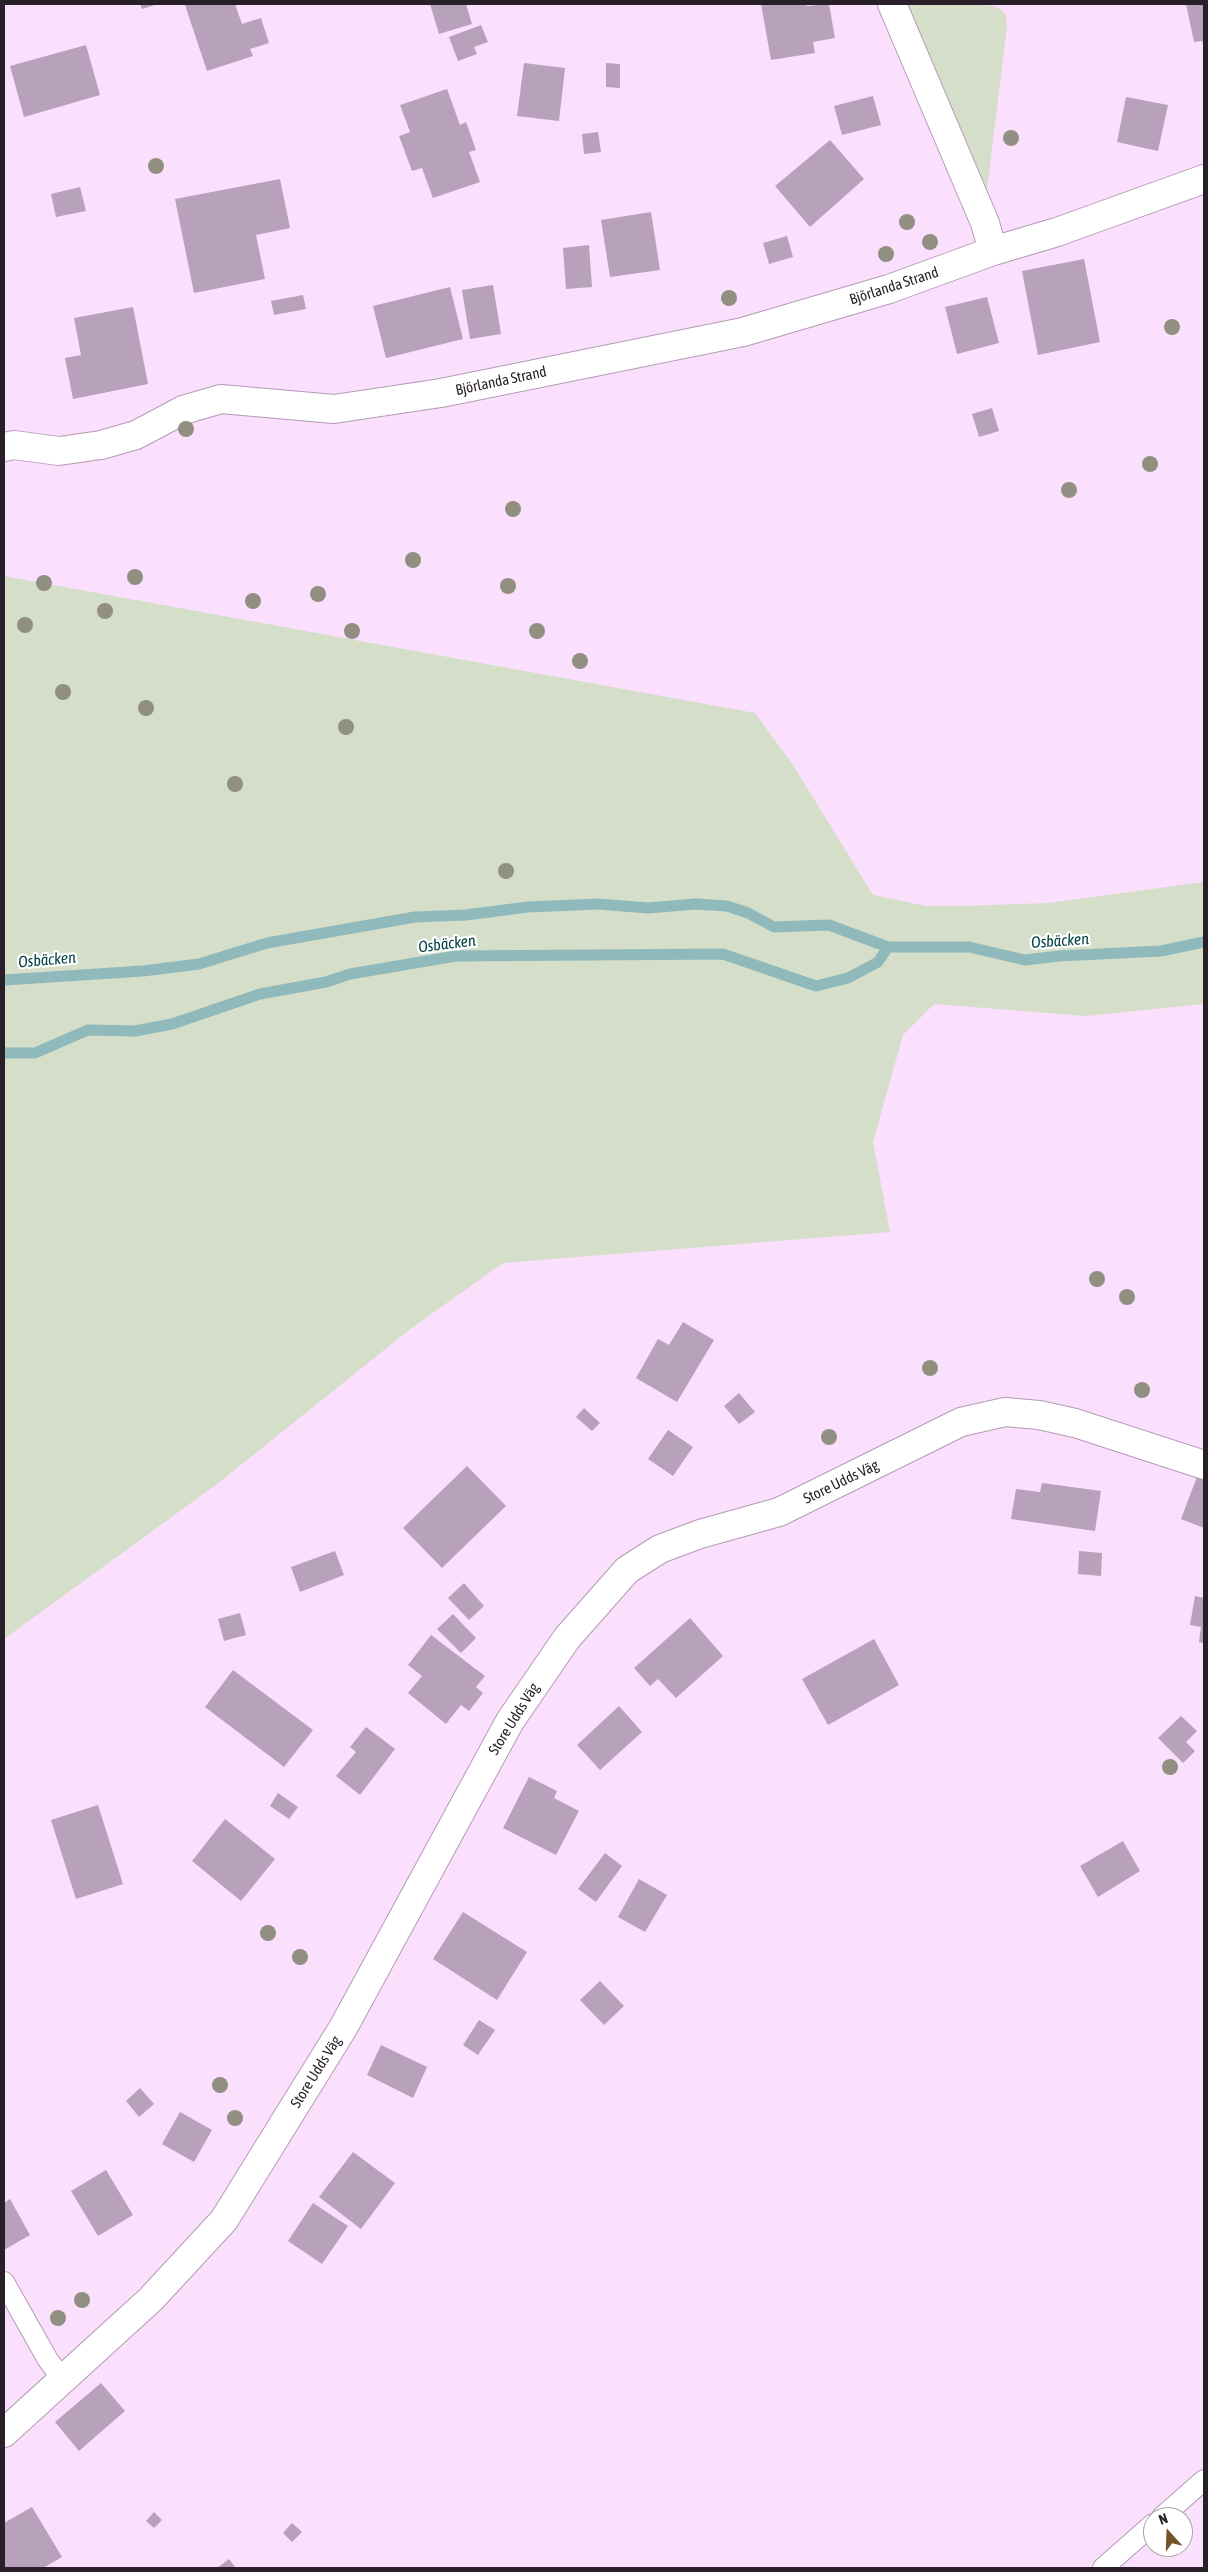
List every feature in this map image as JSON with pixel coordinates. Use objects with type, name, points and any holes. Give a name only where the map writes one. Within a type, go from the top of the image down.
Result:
[{"type":"street","points":[[892,4],[981,214],[993,251]]},
{"type":"street","name":"Björlanda Strand","points":[[4,447],[14,445],[58,451],[100,445],[136,435],[183,410],[221,398],[334,409],[441,393],[744,332],[890,289],[993,251],[1057,232],[1204,179]]},
{"type":"street","name":"Store Udds Väg","points":[[4,2433],[64,2381],[151,2299],[224,2220],[343,2028],[510,1721],[567,1638],[627,1570],[660,1549],[700,1534],[778,1512],[962,1422],[1005,1412],[1039,1415],[1074,1423],[1204,1465]]},
{"type":"lane","points":[[4,2282],[48,2360],[64,2381]]},
{"type":"lane","points":[[1173,2507],[1204,2480]]},
{"type":"lane","points":[[1103,2568],[1143,2533]]},
{"type":"green space","points":[[907,4],[984,4],[999,8],[1005,14],[1007,26],[987,189],[975,172]]},
{"type":"green space","points":[[4,576],[755,713],[793,765],[873,895],[926,906],[1048,903],[1204,882],[1204,1004],[1086,1016],[934,1004],[903,1035],[873,1142],[890,1232],[503,1263],[409,1330],[217,1484],[4,1639]]},
{"type":"building","points":[[140,4],[158,4],[142,9]]},
{"type":"building","points":[[235,4],[242,24],[261,18],[269,43],[250,49],[253,56],[207,71],[185,5]]},
{"type":"building","points":[[430,4],[466,4],[472,24],[439,34]]},
{"type":"building","points":[[761,4],[807,4],[807,6],[829,4],[835,38],[813,42],[815,53],[771,60]]},
{"type":"building","points":[[1186,4],[1204,4],[1204,45],[1202,41],[1194,42]]},
{"type":"building","points":[[481,25],[488,42],[474,47],[477,54],[458,61],[449,37]]},
{"type":"building","points":[[86,45],[100,95],[24,117],[10,66]]},
{"type":"building","points":[[524,63],[565,68],[559,121],[517,116]]},
{"type":"building","points":[[606,63],[620,64],[620,88],[606,87]]},
{"type":"building","points":[[447,89],[460,125],[466,122],[476,150],[469,152],[480,182],[433,198],[422,168],[412,171],[399,136],[410,132],[400,105]]},
{"type":"building","points":[[873,96],[881,125],[842,135],[834,106]]},
{"type":"building","points":[[1126,97],[1168,105],[1158,151],[1117,142]]},
{"type":"building","points":[[598,132],[601,152],[584,154],[582,134]]},
{"type":"building","points":[[830,140],[864,179],[810,227],[775,186]]},
{"type":"building","points":[[280,179],[290,228],[256,235],[265,279],[194,293],[175,199]]},
{"type":"building","points":[[80,187],[86,211],[56,217],[51,194]]},
{"type":"building","points":[[651,212],[660,270],[610,277],[601,220]]},
{"type":"building","points":[[787,236],[793,257],[769,264],[763,243]]},
{"type":"building","points":[[589,245],[592,287],[566,289],[563,248]]},
{"type":"building","points":[[1084,259],[1100,342],[1038,355],[1022,271]]},
{"type":"building","points":[[493,285],[501,334],[470,339],[462,290]]},
{"type":"building","points":[[450,287],[463,339],[386,358],[373,306]]},
{"type":"building","points":[[303,295],[306,309],[274,315],[271,301]]},
{"type":"building","points":[[987,297],[999,343],[957,354],[945,307]]},
{"type":"building","points":[[133,307],[148,384],[73,399],[65,358],[81,355],[74,318]]},
{"type":"building","points":[[992,408],[999,431],[979,437],[972,414]]},
{"type":"building","points":[[683,1322],[714,1340],[677,1402],[636,1378],[658,1339],[669,1345]]},
{"type":"building","points":[[739,1393],[755,1412],[739,1424],[724,1406]]},
{"type":"building","points":[[584,1408],[600,1423],[592,1431],[576,1417]]},
{"type":"building","points":[[668,1430],[693,1447],[673,1476],[648,1459]]},
{"type":"building","points":[[467,1466],[506,1506],[442,1568],[403,1528]]},
{"type":"building","points":[[1198,1474],[1204,1477],[1204,1528],[1181,1519]]},
{"type":"building","points":[[1042,1483],[1101,1491],[1095,1531],[1011,1519],[1016,1489],[1040,1492]]},
{"type":"building","points":[[335,1551],[344,1575],[300,1592],[291,1567]]},
{"type":"building","points":[[1079,1551],[1102,1553],[1101,1576],[1078,1574]]},
{"type":"building","points":[[464,1583],[484,1606],[469,1620],[448,1598]]},
{"type":"building","points":[[1195,1596],[1204,1598],[1204,1643],[1199,1642],[1201,1627],[1190,1625]]},
{"type":"building","points":[[240,1613],[246,1635],[224,1641],[218,1619]]},
{"type":"building","points":[[453,1614],[476,1638],[461,1653],[437,1629]]},
{"type":"building","points":[[690,1618],[723,1656],[676,1698],[658,1679],[650,1686],[634,1668]]},
{"type":"building","points":[[431,1635],[485,1676],[476,1687],[483,1693],[469,1711],[461,1705],[446,1724],[408,1693],[422,1676],[408,1665]]},
{"type":"building","points":[[874,1639],[899,1685],[828,1725],[802,1679]]},
{"type":"building","points":[[233,1670],[313,1730],[284,1767],[205,1707]]},
{"type":"building","points":[[619,1706],[642,1732],[600,1770],[577,1745]]},
{"type":"building","points":[[1181,1716],[1197,1731],[1186,1742],[1195,1751],[1183,1763],[1158,1738]]},
{"type":"building","points":[[366,1727],[395,1749],[360,1795],[336,1776],[356,1752],[350,1747]]},
{"type":"building","points":[[529,1777],[557,1791],[554,1798],[579,1811],[556,1855],[503,1828]]},
{"type":"building","points":[[278,1793],[298,1807],[289,1819],[270,1806]]},
{"type":"building","points":[[98,1805],[123,1884],[76,1899],[51,1820]]},
{"type":"building","points":[[225,1819],[275,1859],[241,1901],[192,1861]]},
{"type":"building","points":[[1123,1841],[1140,1871],[1098,1897],[1080,1866]]},
{"type":"building","points":[[605,1853],[622,1866],[596,1902],[578,1889]]},
{"type":"building","points":[[639,1879],[667,1895],[645,1932],[618,1917]]},
{"type":"building","points":[[463,1912],[527,1952],[497,2000],[433,1959]]},
{"type":"building","points":[[600,1981],[624,2006],[604,2025],[580,2000]]},
{"type":"building","points":[[479,2020],[495,2030],[478,2055],[463,2045]]},
{"type":"building","points":[[381,2045],[427,2067],[413,2098],[367,2075]]},
{"type":"building","points":[[140,2088],[154,2104],[139,2117],[126,2101]]},
{"type":"building","points":[[180,2112],[212,2130],[194,2162],[162,2144]]},
{"type":"building","points":[[353,2152],[395,2183],[361,2229],[319,2197]]},
{"type":"building","points":[[106,2170],[133,2215],[98,2236],[71,2191]]},
{"type":"building","points":[[10,2199],[30,2235],[4,2250],[4,2203]]},
{"type":"building","points":[[313,2203],[348,2226],[322,2264],[288,2241]]},
{"type":"building","points":[[101,2383],[125,2411],[79,2451],[55,2422]]},
{"type":"building","points":[[32,2507],[62,2557],[43,2568],[4,2568],[4,2523]]},
{"type":"building","points":[[154,2512],[162,2520],[154,2528],[146,2521]]},
{"type":"building","points":[[292,2523],[302,2532],[292,2542],[283,2533]]},
{"type":"building","points":[[229,2559],[236,2568],[217,2568]]},
{"type":"waterway","name":"Osbäcken","points":[[4,980],[143,971],[199,964],[267,943],[415,917],[466,915],[528,907],[598,904],[648,908],[696,904],[727,906],[748,913],[774,927],[829,925],[888,947]]},
{"type":"waterway","name":"Osbäcken","points":[[4,1053],[35,1053],[88,1030],[135,1031],[172,1024],[260,994],[326,982],[350,974],[456,956],[723,954],[816,986],[848,978],[878,962],[888,947],[969,947],[1025,960],[1059,956],[1161,951],[1204,942]]}]
